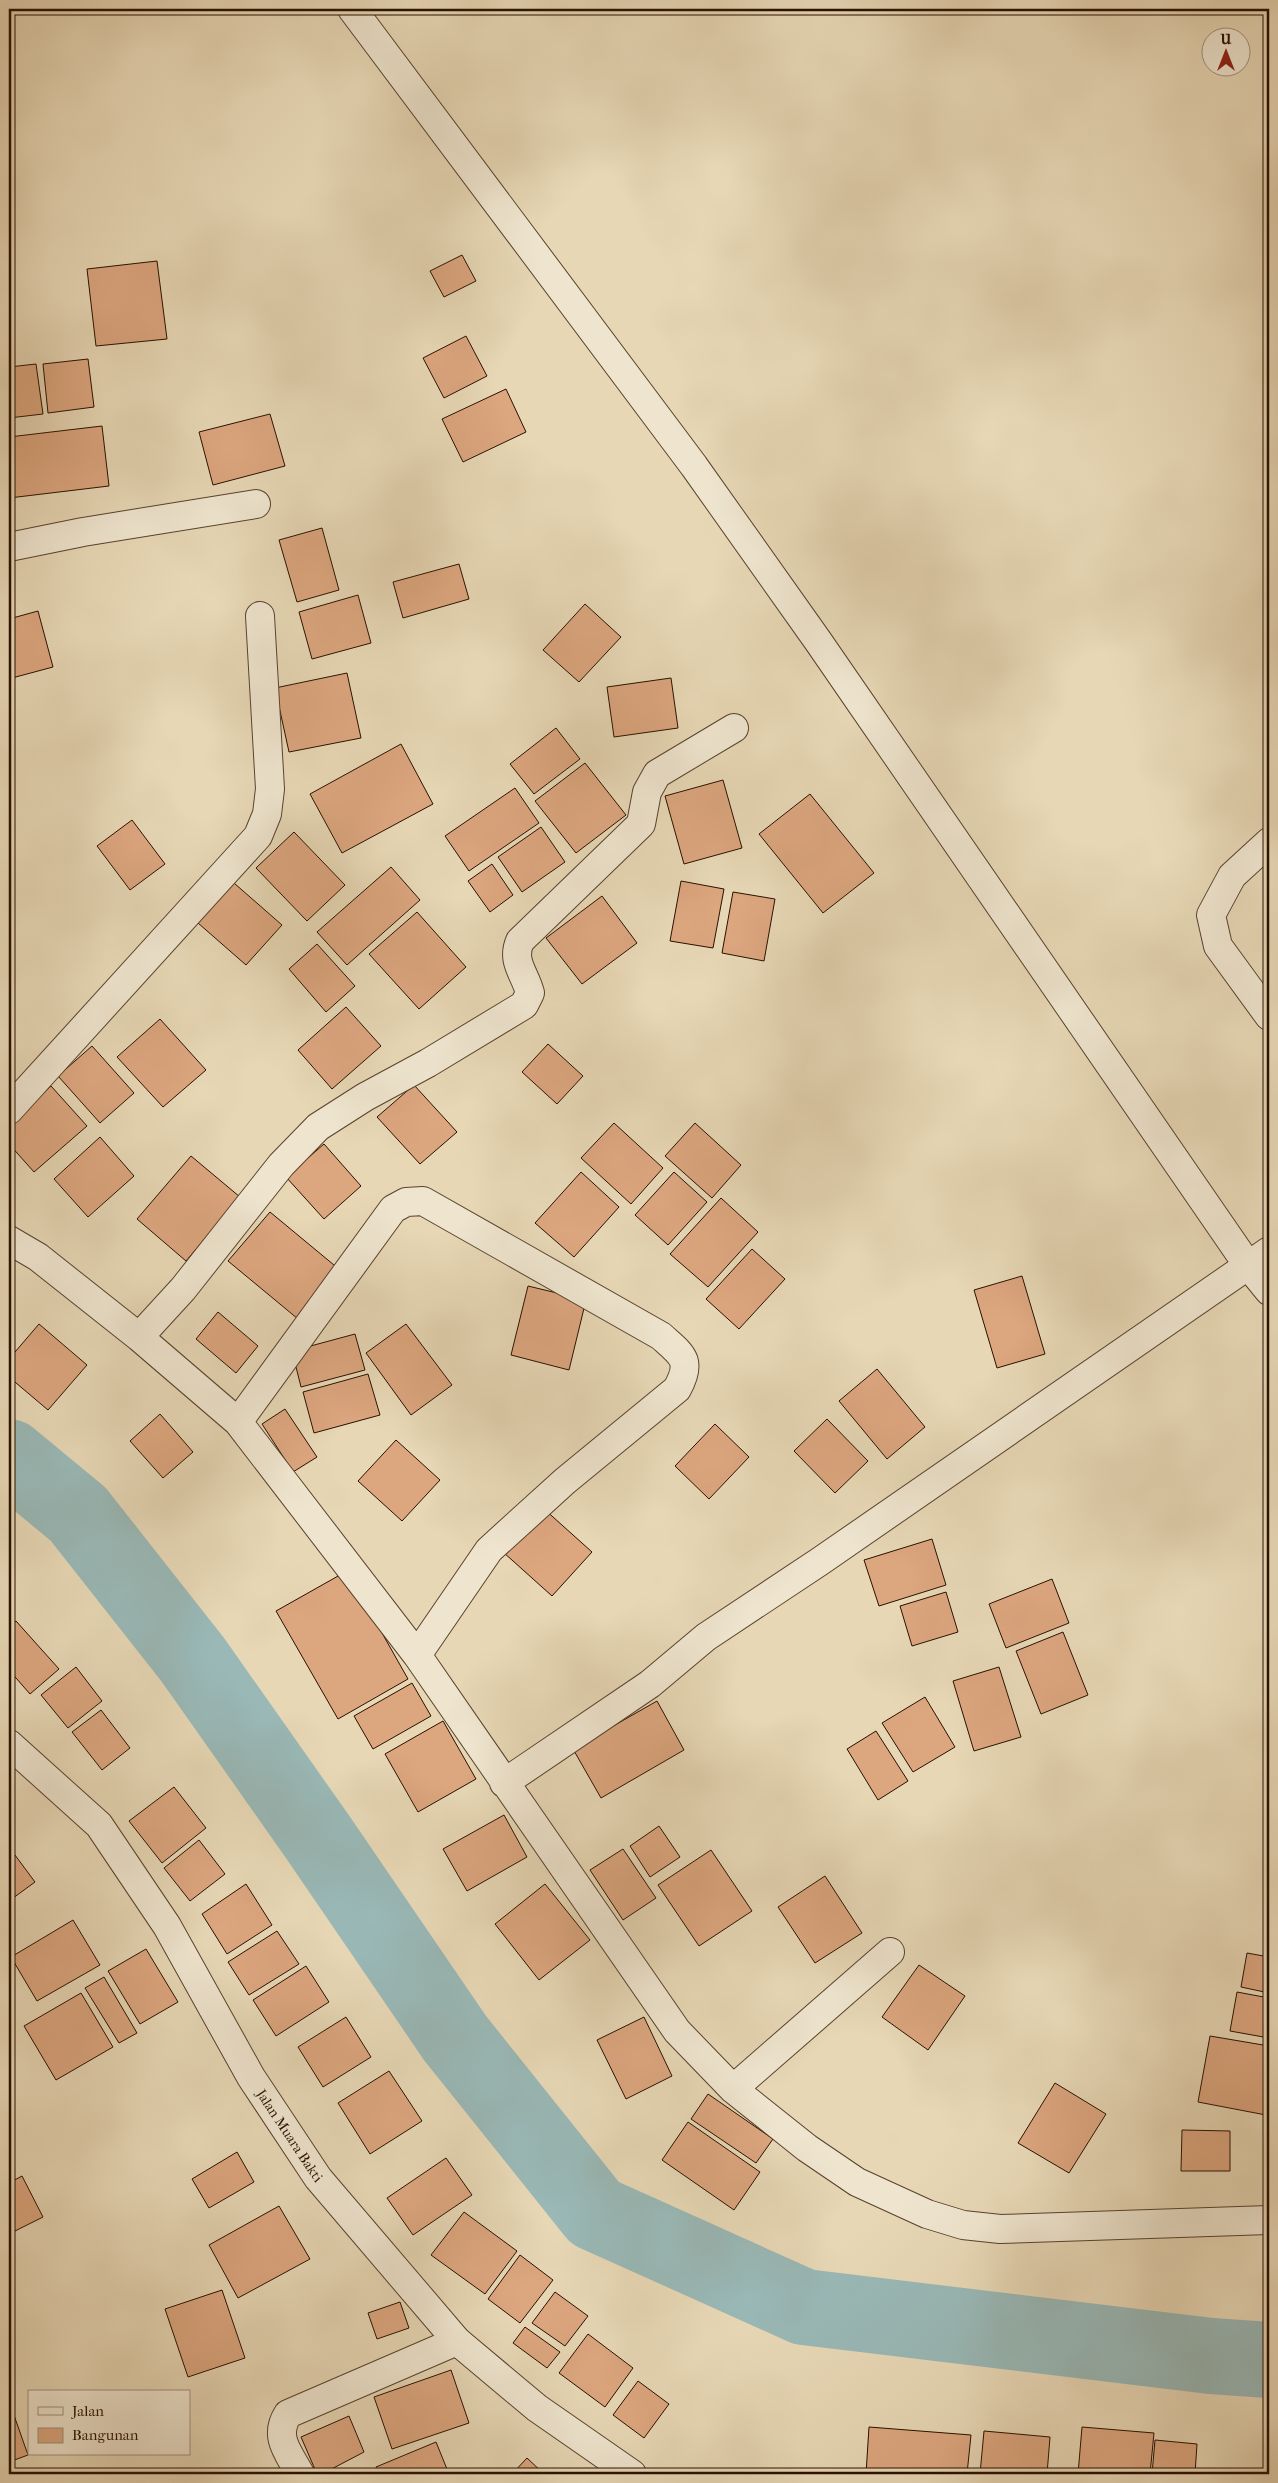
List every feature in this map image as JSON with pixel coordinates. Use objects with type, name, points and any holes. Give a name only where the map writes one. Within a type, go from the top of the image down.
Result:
[{"type":"street","points":[[352,9],[699,474],[1258,1257],[1269,1291]]},
{"type":"street","points":[[9,547],[82,532],[256,504]]},
{"type":"street","points":[[9,1110],[258,836],[268,814],[270,789],[260,616]]},
{"type":"street","points":[[138,1337],[183,1289],[282,1165],[318,1127],[365,1097],[524,1005],[530,992],[516,960],[516,951],[520,941],[641,824],[647,792],[657,774],[734,728]]},
{"type":"street","points":[[1269,842],[1232,876],[1211,915],[1218,946],[1269,1016]]},
{"type":"street","points":[[238,1422],[393,1209],[398,1205],[413,1200],[423,1201],[661,1336],[680,1353],[684,1362],[685,1374],[677,1389],[565,1481],[489,1550],[417,1655]]},
{"type":"street","points":[[9,1240],[38,1257],[138,1337],[238,1422],[417,1655],[677,2031],[734,2090],[807,2148],[857,2182],[927,2214],[963,2225],[1000,2230],[1269,2220]]},
{"type":"street","points":[[504,1783],[650,1684],[706,1636],[819,1562],[1258,1257]]},
{"type":"street","name":"Jalan Muara Bakti","points":[[9,1744],[99,1825],[167,1926],[251,2077],[318,2178],[457,2342],[537,2408],[632,2474]]},
{"type":"street","points":[[734,2090],[890,1952]]},
{"type":"street","points":[[300,2474],[280,2434],[282,2424],[288,2414],[457,2342]]},
{"type":"building","points":[[462,255],[476,281],[444,297],[430,271]]},
{"type":"building","points":[[157,261],[167,339],[96,346],[87,269]]},
{"type":"building","points":[[466,336],[487,376],[444,398],[423,358]]},
{"type":"building","points":[[88,359],[94,407],[48,413],[43,364]]},
{"type":"building","points":[[36,364],[43,414],[9,418],[9,367]]},
{"type":"building","points":[[506,389],[526,432],[463,462],[442,419]]},
{"type":"building","points":[[270,414],[285,466],[213,485],[199,432]]},
{"type":"building","points":[[102,426],[109,486],[9,498],[9,437]]},
{"type":"building","points":[[322,528],[339,590],[297,602],[279,540]]},
{"type":"building","points":[[459,564],[469,599],[403,618],[393,582]]},
{"type":"building","points":[[358,595],[371,643],[312,659],[299,612]]},
{"type":"building","points":[[585,604],[621,637],[579,682],[543,650]]},
{"type":"building","points":[[38,611],[53,667],[12,678],[9,663],[9,619]]},
{"type":"building","points":[[347,673],[361,738],[289,752],[275,688]]},
{"type":"building","points":[[671,678],[678,728],[614,737],[607,687]]},
{"type":"building","points":[[556,728],[580,759],[534,794],[510,764]]},
{"type":"building","points":[[401,744],[433,804],[342,853],[310,794]]},
{"type":"building","points":[[585,763],[626,815],[576,853],[535,801]]},
{"type":"building","points":[[723,780],[742,848],[684,864],[665,796]]},
{"type":"building","points":[[515,788],[539,823],[469,871],[445,836]]},
{"type":"building","points":[[810,794],[874,873],[823,913],[759,834]]},
{"type":"building","points":[[132,820],[165,864],[130,890],[97,846]]},
{"type":"building","points":[[541,827],[565,862],[522,892],[498,857]]},
{"type":"building","points":[[294,832],[345,885],[307,921],[256,868]]},
{"type":"building","points":[[492,864],[513,895],[490,912],[468,881]]},
{"type":"building","points":[[391,867],[420,900],[347,965],[317,932]]},
{"type":"building","points":[[681,881],[724,889],[713,948],[670,941]]},
{"type":"building","points":[[234,883],[282,925],[246,965],[198,923]]},
{"type":"building","points":[[733,892],[775,899],[764,961],[722,953]]},
{"type":"building","points":[[602,896],[637,943],[582,984],[546,938]]},
{"type":"building","points":[[417,912],[466,967],[419,1009],[369,954]]},
{"type":"building","points":[[317,944],[355,986],[326,1012],[289,969]]},
{"type":"building","points":[[346,1007],[381,1046],[332,1089],[298,1050]]},
{"type":"building","points":[[160,1019],[206,1070],[163,1107],[117,1057]]},
{"type":"building","points":[[548,1044],[583,1076],[557,1104],[522,1072]]},
{"type":"building","points":[[92,1046],[134,1093],[100,1123],[58,1076]]},
{"type":"building","points":[[414,1085],[457,1132],[420,1164],[377,1117]]},
{"type":"building","points":[[51,1086],[87,1126],[34,1172],[9,1144],[9,1123]]},
{"type":"building","points":[[614,1123],[663,1168],[631,1204],[581,1158]]},
{"type":"building","points":[[695,1123],[741,1165],[712,1198],[665,1156]]},
{"type":"building","points":[[100,1137],[134,1176],[88,1217],[54,1179]]},
{"type":"building","points":[[324,1144],[361,1186],[324,1219],[286,1177]]},
{"type":"building","points":[[191,1156],[240,1197],[186,1261],[137,1219]]},
{"type":"building","points":[[581,1172],[619,1207],[574,1257],[535,1223]]},
{"type":"building","points":[[674,1172],[707,1202],[668,1245],[635,1215]]},
{"type":"building","points":[[721,1198],[758,1232],[708,1287],[670,1254]]},
{"type":"building","points":[[270,1212],[340,1270],[298,1319],[228,1261]]},
{"type":"building","points":[[752,1249],[785,1279],[739,1329],[706,1299]]},
{"type":"building","points":[[1022,1276],[1045,1354],[997,1368],[974,1290]]},
{"type":"building","points":[[528,1286],[586,1300],[569,1370],[511,1355]]},
{"type":"building","points":[[218,1312],[258,1346],[236,1373],[196,1339]]},
{"type":"building","points":[[39,1324],[87,1365],[48,1410],[9,1377],[9,1359]]},
{"type":"building","points":[[406,1324],[452,1385],[411,1415],[366,1353]]},
{"type":"building","points":[[355,1334],[365,1370],[301,1387],[292,1351]]},
{"type":"building","points":[[877,1369],[925,1427],[887,1459],[839,1401]]},
{"type":"building","points":[[368,1374],[380,1415],[314,1433],[303,1392]]},
{"type":"building","points":[[285,1409],[317,1457],[293,1472],[262,1424]]},
{"type":"building","points":[[160,1414],[193,1452],[163,1478],[130,1441]]},
{"type":"building","points":[[827,1419],[868,1461],[835,1493],[794,1451]]},
{"type":"building","points":[[715,1424],[749,1457],[709,1499],[675,1466]]},
{"type":"building","points":[[396,1440],[440,1480],[402,1521],[358,1481]]},
{"type":"building","points":[[543,1508],[592,1552],[552,1596],[503,1552]]},
{"type":"building","points":[[932,1539],[946,1585],[879,1606],[864,1560]]},
{"type":"building","points":[[347,1571],[408,1679],[338,1719],[276,1611]]},
{"type":"building","points":[[1052,1579],[1069,1623],[1006,1648],[989,1604]]},
{"type":"building","points":[[946,1592],[958,1632],[912,1646],[900,1606]]},
{"type":"building","points":[[16,1621],[59,1669],[30,1694],[9,1670],[9,1627]]},
{"type":"building","points":[[1063,1632],[1088,1695],[1041,1714],[1016,1651]]},
{"type":"building","points":[[76,1667],[102,1701],[68,1728],[41,1695]]},
{"type":"building","points":[[999,1667],[1021,1737],[974,1751],[953,1681]]},
{"type":"building","points":[[412,1683],[431,1716],[373,1749],[354,1716]]},
{"type":"building","points":[[925,1697],[955,1747],[913,1772],[882,1723]]},
{"type":"building","points":[[657,1701],[684,1750],[601,1798],[573,1749]]},
{"type":"building","points":[[101,1710],[130,1748],[102,1770],[72,1732]]},
{"type":"building","points":[[443,1721],[476,1779],[418,1812],[385,1754]]},
{"type":"building","points":[[876,1731],[908,1781],[878,1800],[847,1749]]},
{"type":"building","points":[[174,1787],[206,1828],[162,1863],[129,1821]]},
{"type":"building","points":[[504,1815],[527,1857],[467,1891],[443,1849]]},
{"type":"building","points":[[659,1826],[680,1857],[650,1877],[630,1846]]},
{"type":"building","points":[[199,1840],[225,1874],[190,1901],[164,1868]]},
{"type":"building","points":[[9,1847],[35,1882],[9,1901]]},
{"type":"building","points":[[623,1849],[656,1898],[623,1920],[590,1870]]},
{"type":"building","points":[[711,1850],[752,1911],[699,1946],[658,1885]]},
{"type":"building","points":[[825,1876],[862,1933],[815,1963],[778,1907]]},
{"type":"building","points":[[246,1884],[272,1925],[227,1954],[202,1914]]},
{"type":"building","points":[[545,1884],[590,1940],[539,1980],[495,1924]]},
{"type":"building","points":[[73,1920],[100,1965],[37,2001],[11,1957]]},
{"type":"building","points":[[277,1931],[299,1964],[249,1995],[228,1962]]},
{"type":"building","points":[[146,1949],[178,2002],[140,2024],[108,1971]]},
{"type":"building","points":[[1247,1953],[1269,1957],[1269,1993],[1241,1987]]},
{"type":"building","points":[[919,1965],[965,1996],[928,2050],[882,2017]]},
{"type":"building","points":[[306,1966],[329,2002],[276,2036],[253,2000]]},
{"type":"building","points":[[104,1977],[137,2033],[119,2043],[85,1988]]},
{"type":"building","points":[[1237,1992],[1269,1998],[1269,2038],[1230,2031]]},
{"type":"building","points":[[81,1993],[113,2047],[56,2080],[24,2026]]},
{"type":"building","points":[[346,2017],[371,2057],[323,2087],[298,2047]]},
{"type":"building","points":[[644,2017],[672,2076],[626,2099],[597,2040]]},
{"type":"building","points":[[1210,2036],[1269,2046],[1269,2096],[1266,2115],[1198,2102]]},
{"type":"building","points":[[389,2071],[422,2121],[370,2154],[338,2103]]},
{"type":"building","points":[[1055,2083],[1106,2114],[1069,2173],[1018,2143]]},
{"type":"building","points":[[708,2094],[773,2139],[756,2163],[691,2119]]},
{"type":"building","points":[[688,2122],[760,2172],[734,2210],[662,2160]]},
{"type":"building","points":[[1182,2130],[1230,2131],[1230,2171],[1181,2171]]},
{"type":"building","points":[[237,2152],[254,2182],[209,2208],[192,2179]]},
{"type":"building","points":[[446,2158],[472,2195],[413,2235],[387,2198]]},
{"type":"building","points":[[22,2176],[43,2217],[9,2234],[9,2183]]},
{"type":"building","points":[[279,2206],[310,2259],[238,2298],[209,2245]]},
{"type":"building","points":[[464,2212],[517,2251],[485,2294],[431,2255]]},
{"type":"building","points":[[520,2255],[553,2280],[520,2323],[488,2299]]},
{"type":"building","points":[[222,2290],[245,2358],[188,2377],[165,2309]]},
{"type":"building","points":[[555,2292],[588,2316],[565,2346],[532,2323]]},
{"type":"building","points":[[400,2302],[409,2328],[377,2339],[368,2313]]},
{"type":"building","points":[[525,2327],[560,2352],[547,2368],[513,2343]]},
{"type":"building","points":[[588,2334],[633,2368],[605,2407],[559,2373]]},
{"type":"building","points":[[451,2370],[469,2423],[392,2449],[374,2397]]},
{"type":"building","points":[[638,2381],[669,2404],[644,2438],[613,2415]]},
{"type":"building","points":[[9,2401],[28,2455],[9,2462]]},
{"type":"building","points":[[349,2416],[364,2452],[322,2474],[317,2474],[301,2437]]},
{"type":"building","points":[[869,2427],[971,2435],[967,2474],[866,2474]]},
{"type":"building","points":[[1082,2427],[1154,2433],[1150,2474],[1078,2474]]},
{"type":"building","points":[[984,2431],[1050,2437],[1047,2474],[980,2474]]},
{"type":"building","points":[[1155,2440],[1197,2444],[1195,2474],[1152,2474]]},
{"type":"building","points":[[436,2442],[449,2474],[379,2474],[376,2467]]},
{"type":"building","points":[[527,2458],[544,2474],[512,2474]]},
{"type":"building","points":[[360,2469],[362,2474],[347,2474]]},
{"type":"waterway","points":[[9,1457],[78,1514],[193,1660],[317,1836],[455,2038],[595,2213],[804,2307],[1211,2356],[1269,2360]]}]
